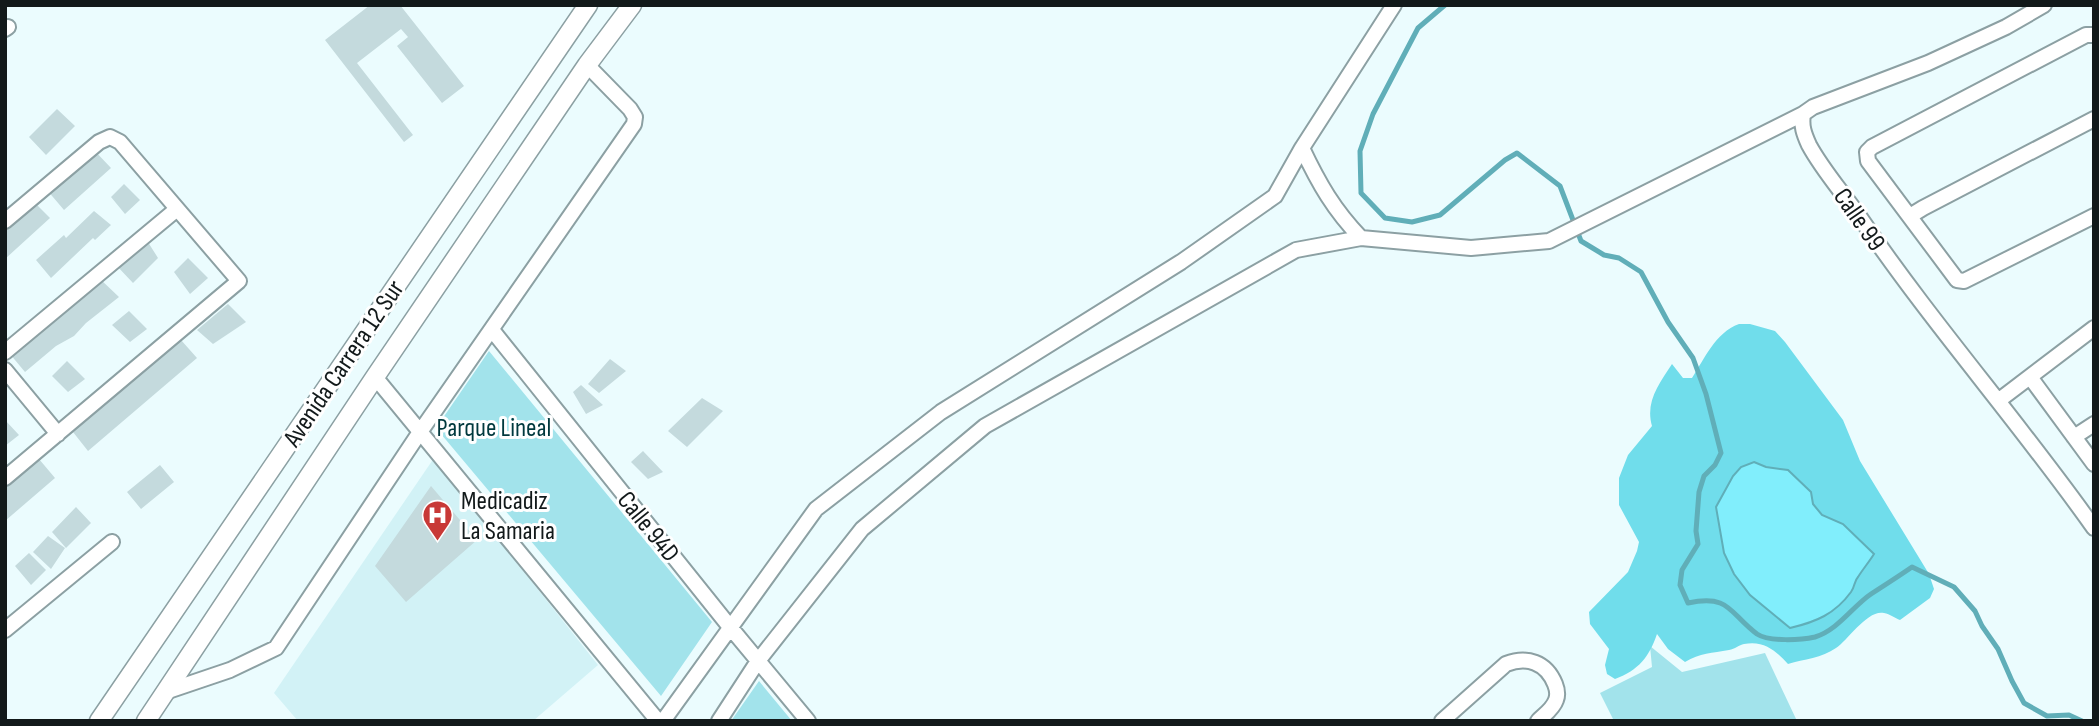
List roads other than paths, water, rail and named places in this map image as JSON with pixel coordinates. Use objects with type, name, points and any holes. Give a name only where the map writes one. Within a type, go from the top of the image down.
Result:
[{"type":"street","name":"Avenida Carrera 12 Sur","points":[[99,721],[589,5]]},
{"type":"street","name":"Avenida Carrera 12 Sur","points":[[146,721],[375,377],[587,65],[632,5]]},
{"type":"street","points":[[663,721],[816,509],[941,412],[1181,262],[1275,196],[1302,148],[1394,5]]},
{"type":"street","points":[[719,721],[758,661],[862,529],[985,426],[1296,250],[1362,238],[1471,248],[1549,241],[1826,102],[1928,63],[2006,27],[2044,5]]},
{"type":"street","points":[[2094,35],[2086,36],[2041,58],[1867,152],[1868,161],[1957,280],[1964,281],[2094,216]]},
{"type":"street","points":[[165,692],[230,670],[276,648],[420,432],[634,124],[635,117],[630,109],[587,65]]},
{"type":"street","name":"Calle 99","points":[[1803,114],[1801,125],[1821,164],[1938,326],[2051,468],[2094,528]]},
{"type":"street","points":[[1910,216],[2094,119]]},
{"type":"street","points":[[5,221],[99,142],[110,137],[120,142],[239,281],[5,478]]},
{"type":"street","points":[[1302,148],[1318,183],[1339,216],[1362,238]]},
{"type":"street","points":[[5,352],[177,209]]},
{"type":"street","points":[[1998,401],[2094,328]]},
{"type":"street","name":"Calle 94D","points":[[492,330],[808,721]]},
{"type":"street","points":[[5,370],[58,434]]},
{"type":"street","points":[[375,377],[658,721]]},
{"type":"street","points":[[2031,377],[2094,464]]},
{"type":"street","points":[[2074,438],[2094,424]]},
{"type":"street","points":[[5,630],[111,542]]},
{"type":"street","points":[[1443,721],[1506,664],[1517,660],[1531,661],[1543,666],[1551,675],[1557,689],[1556,699],[1538,721]]},
{"type":"waterway","points":[[1445,5],[1418,28],[1373,114],[1360,151],[1361,193],[1385,218],[1412,222],[1440,215],[1517,153],[1560,186],[1581,241],[1604,255],[1619,258],[1641,272],[1668,322],[1693,358],[1706,394],[1721,453],[1715,465],[1704,476],[1699,492],[1696,531],[1698,544],[1682,570],[1680,585],[1688,603],[1721,603],[1762,637],[1785,640],[1809,638],[1831,629],[1864,599],[1912,567],[1954,587],[1975,611],[1998,649],[2024,703],[2047,716],[2069,715],[2082,721]]},
{"type":"place","name":"Medicadiz La Samaria","points":[[438,542]]},
{"type":"park label","name":"Parque Lineal","points":[[494,427]]}]
